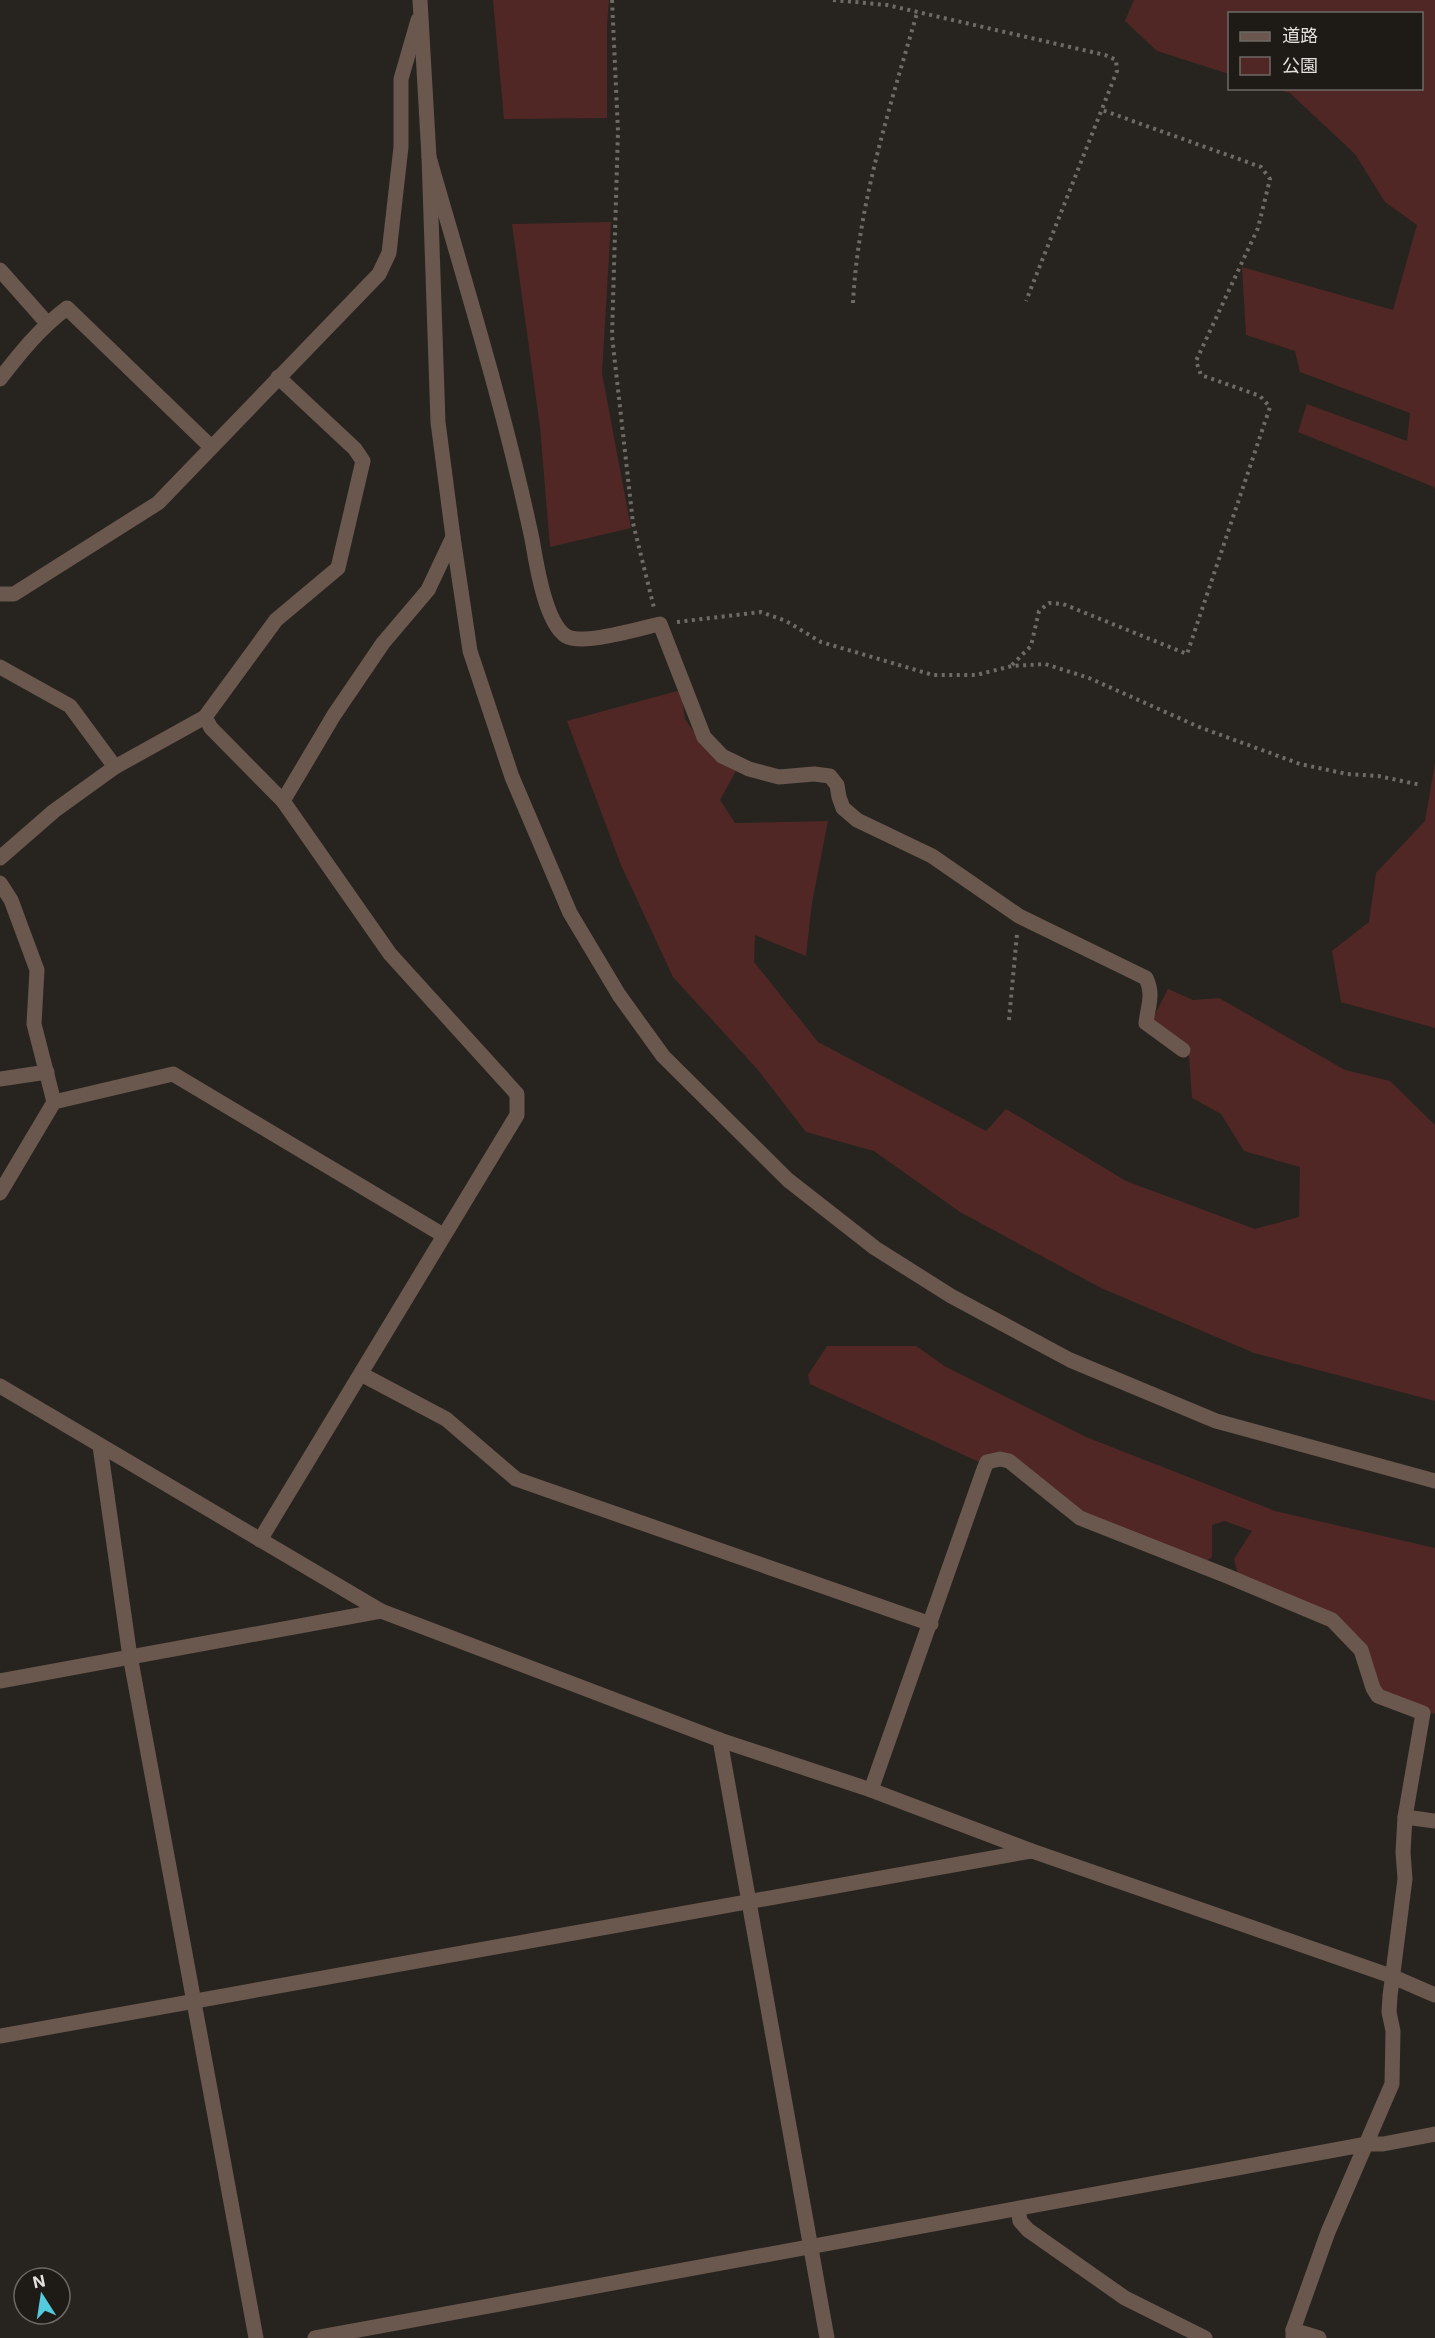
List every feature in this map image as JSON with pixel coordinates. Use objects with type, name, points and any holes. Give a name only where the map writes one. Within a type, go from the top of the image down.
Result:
[{"type":"street","points":[[420,4],[429,157],[438,422],[470,651],[512,777],[570,913],[619,995],[663,1056],[788,1180],[875,1248],[951,1296],[1070,1360],[1216,1421],[1435,1481]]},
{"type":"street","points":[[0,594],[14,594],[158,503],[379,274],[389,253],[401,147],[401,79],[420,4]]},
{"type":"street","points":[[429,157],[478,329],[526,513],[540,583],[553,620],[566,636],[584,639],[660,624],[704,736],[722,756],[749,769],[779,777],[814,774],[830,776],[837,784],[843,808],[857,820],[932,856],[1019,916],[1146,978],[1152,990],[1146,1023],[1183,1050]]},
{"type":"street","points":[[0,270],[47,323]]},
{"type":"street","points":[[0,379],[47,323],[67,308],[211,447]]},
{"type":"street","points":[[0,858],[54,812],[115,767],[205,717],[276,620],[338,568],[363,461],[355,449],[278,377]]},
{"type":"street","points":[[283,801],[334,715],[383,643],[428,590],[453,537]]},
{"type":"street","points":[[0,667],[70,706],[115,767]]},
{"type":"street","points":[[205,717],[211,728],[283,801],[390,954],[517,1094],[517,1115],[260,1540]]},
{"type":"street","points":[[0,883],[11,900],[37,970],[34,1024],[54,1102],[0,1193]]},
{"type":"street","points":[[0,1079],[47,1072]]},
{"type":"street","points":[[54,1102],[172,1074],[443,1235]]},
{"type":"street","points":[[361,1374],[446,1419],[516,1479],[931,1624]]},
{"type":"street","points":[[0,1386],[381,1611],[720,1740],[871,1790],[1032,1851],[1391,1976],[1435,1995]]},
{"type":"street","points":[[100,1446],[131,1658],[256,2338]]},
{"type":"street","points":[[871,1790],[984,1469],[987,1462],[1000,1459],[1009,1461],[1080,1518],[1227,1575],[1332,1620],[1361,1650],[1373,1688],[1378,1696],[1429,1714],[1406,1817],[1403,1852],[1405,1879],[1391,1976],[1389,2012],[1393,2031],[1392,2084],[1328,2232],[1293,2334],[1319,2338]]},
{"type":"street","points":[[0,1681],[381,1611]]},
{"type":"street","points":[[720,1740],[827,2338]]},
{"type":"street","points":[[1406,1817],[1435,1821]]},
{"type":"street","points":[[0,2036],[1032,1851]]},
{"type":"street","points":[[315,2338],[1367,2144],[1435,2134]]},
{"type":"street","points":[[1018,2209],[1020,2221],[1028,2230],[1112,2290],[1205,2338]]},
{"type":"path","points":[[612,0],[618,131],[612,336],[633,523],[649,592],[660,624],[761,612],[786,621],[820,642],[933,675],[976,675],[1012,666],[1045,664],[1089,678],[1199,727],[1300,764],[1347,774],[1378,776],[1421,785]]},
{"type":"path","points":[[832,0],[887,4],[1116,60],[1116,71],[1102,110],[1026,301]]},
{"type":"path","points":[[853,303],[855,259],[864,210],[917,13]]},
{"type":"path","points":[[1012,666],[1031,646],[1039,611],[1049,603],[1064,604],[1187,654],[1270,407],[1260,396],[1201,375],[1196,361],[1258,228],[1270,178],[1261,167],[1102,110]]},
{"type":"path","points":[[1008,1020],[1019,916]]},
{"type":"green space","points":[[493,0],[609,0],[607,118],[504,119]]},
{"type":"green space","points":[[1134,0],[1435,0],[1435,490],[1434,487],[1298,432],[1307,404],[1407,441],[1410,413],[1300,372],[1295,351],[1246,335],[1242,267],[1393,310],[1417,225],[1385,202],[1355,154],[1290,93],[1280,90],[1423,90],[1423,12],[1228,12],[1228,74],[1157,51],[1125,21]]},
{"type":"green space","points":[[611,222],[602,373],[631,528],[550,547],[540,427],[512,224]]},
{"type":"green space","points":[[681,690],[685,719],[708,753],[737,769],[720,800],[735,823],[828,821],[812,903],[806,956],[755,935],[754,962],[818,1042],[986,1131],[1006,1109],[1126,1181],[1255,1229],[1299,1217],[1300,1167],[1244,1151],[1221,1114],[1192,1098],[1189,1056],[1152,1020],[1168,989],[1193,1000],[1219,998],[1345,1070],[1390,1081],[1435,1125],[1435,1401],[1254,1353],[1101,1288],[960,1212],[874,1151],[806,1132],[758,1070],[673,977],[621,865],[567,721]]},
{"type":"green space","points":[[1435,763],[1435,1028],[1341,1002],[1332,951],[1369,922],[1376,873],[1425,821]]},
{"type":"green space","points":[[827,1346],[916,1346],[946,1367],[1086,1437],[1275,1511],[1435,1548],[1435,1714],[1382,1698],[1356,1636],[1240,1582],[1234,1559],[1252,1531],[1225,1521],[1212,1525],[1212,1557],[1203,1563],[1081,1515],[1014,1462],[981,1463],[810,1384],[808,1375]]}]
